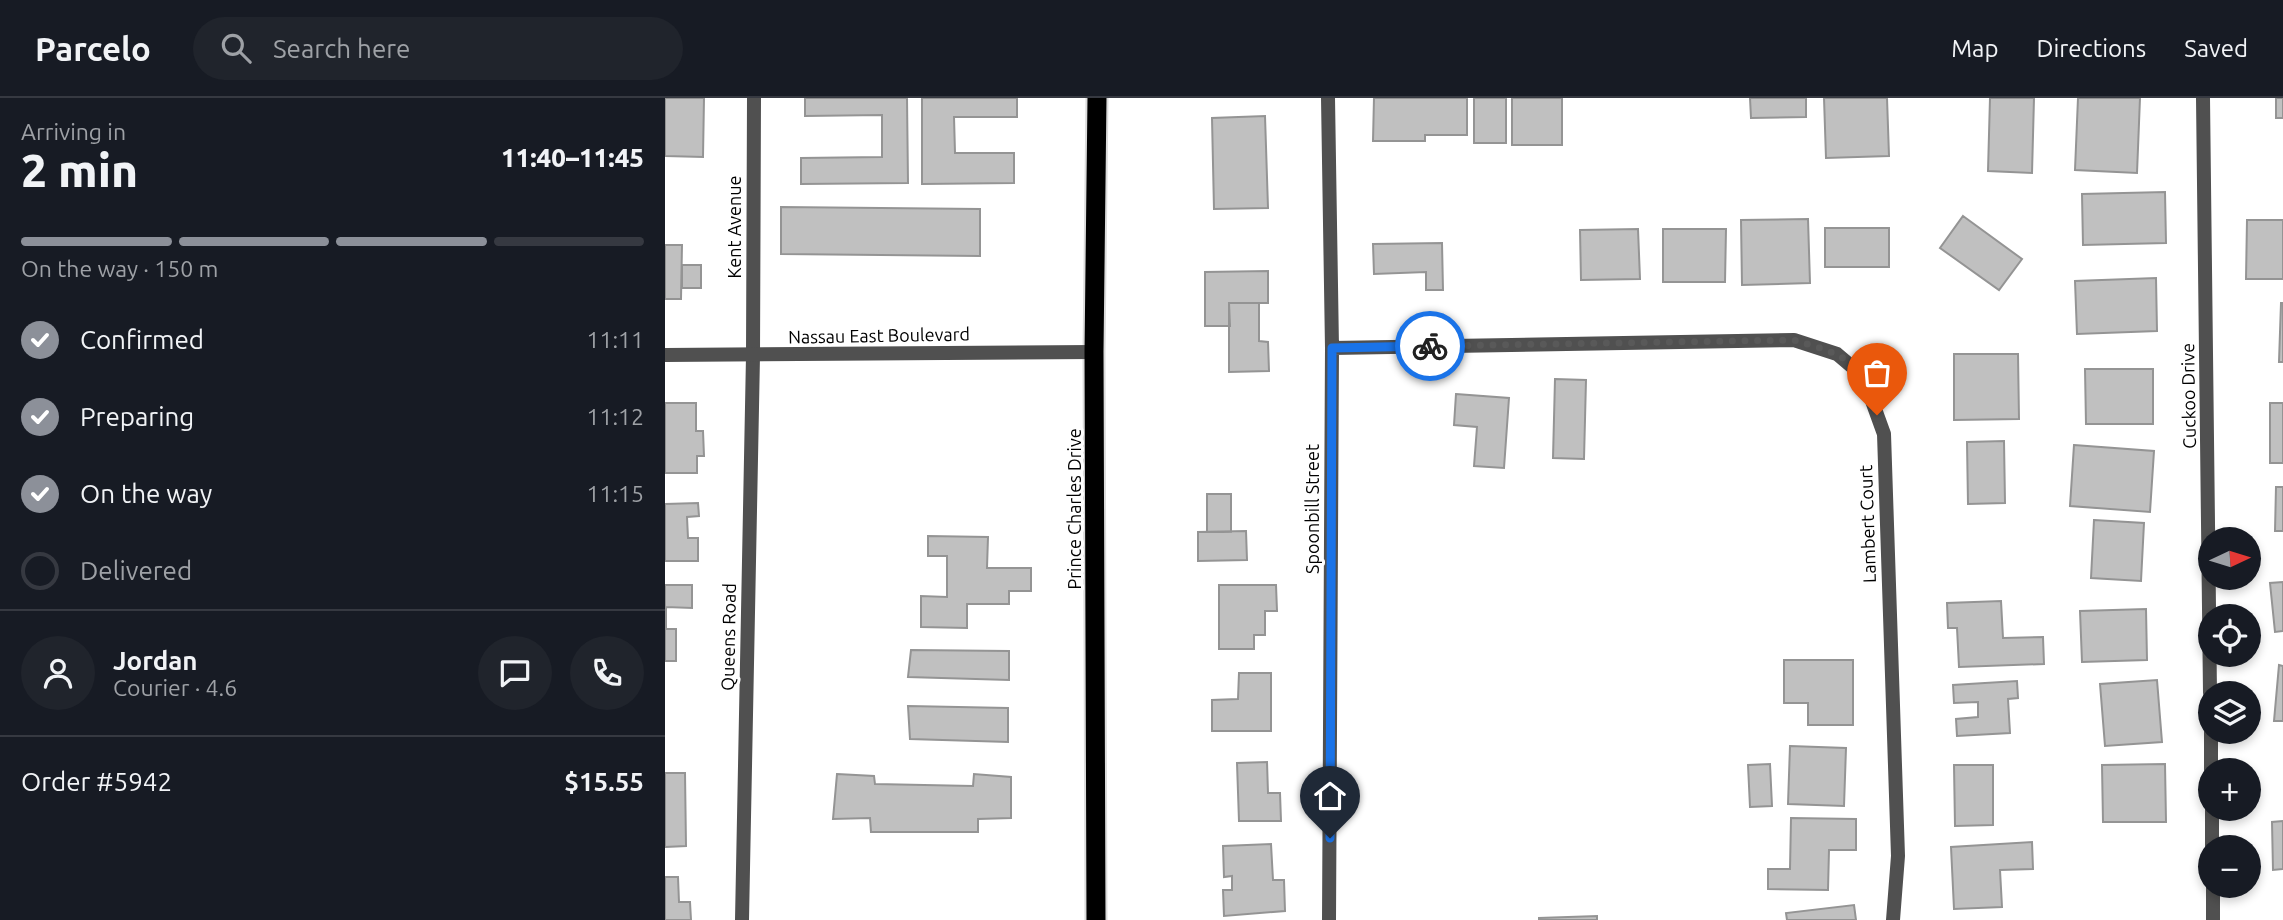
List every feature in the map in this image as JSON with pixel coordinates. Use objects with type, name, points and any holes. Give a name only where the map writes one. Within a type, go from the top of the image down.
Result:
[{"type":"highway","name":"Prince Charles Drive","points":[[1096,920],[1094,352],[1097,98]]},
{"type":"street","name":"Kent Avenue","points":[[753,356],[754,98]]},
{"type":"street","name":"Spoonbill Street","points":[[1328,98],[1332,348],[1329,920]]},
{"type":"street","name":"Cuckoo Drive","points":[[2203,98],[2210,681]]},
{"type":"street","name":"Lambert Court","points":[[1332,348],[1794,340],[1837,354],[1863,376],[1884,433],[1898,856],[1893,920]]},
{"type":"street","name":"Nassau East Boulevard","points":[[665,355],[1094,352]]},
{"type":"street","name":"Queens Road","points":[[742,920],[753,356]]},
{"type":"street","points":[[2213,898],[2213,920]]},
{"type":"building","points":[[665,98],[704,98],[703,157],[665,156]]},
{"type":"building","points":[[805,98],[907,98],[908,183],[801,184],[801,158],[882,157],[882,115],[805,116]]},
{"type":"building","points":[[922,98],[1017,98],[1017,117],[954,117],[955,153],[1014,153],[1014,183],[922,184]]},
{"type":"building","points":[[1374,98],[1467,98],[1467,135],[1425,135],[1425,141],[1373,141]]},
{"type":"building","points":[[1474,98],[1506,98],[1506,143],[1474,143]]},
{"type":"building","points":[[1512,98],[1562,98],[1562,145],[1512,145]]},
{"type":"building","points":[[1750,98],[1806,98],[1806,117],[1751,118]]},
{"type":"building","points":[[1824,98],[1887,98],[1889,156],[1826,158]]},
{"type":"building","points":[[1990,98],[2034,98],[2032,173],[1988,171]]},
{"type":"building","points":[[2078,98],[2140,98],[2137,173],[2075,170]]},
{"type":"building","points":[[2276,98],[2283,98],[2283,118],[2276,118]]},
{"type":"building","points":[[1265,116],[1268,208],[1214,209],[1212,118]]},
{"type":"building","points":[[2165,192],[2166,243],[2083,245],[2082,194]]},
{"type":"building","points":[[781,207],[980,209],[980,256],[781,254]]},
{"type":"building","points":[[1963,216],[2022,259],[1999,290],[1940,248]]},
{"type":"building","points":[[1808,219],[1810,283],[1742,285],[1741,220]]},
{"type":"building","points":[[2247,220],[2283,220],[2283,279],[2246,279]]},
{"type":"building","points":[[1825,228],[1889,228],[1889,267],[1825,267]]},
{"type":"building","points":[[1638,229],[1640,279],[1581,280],[1580,230]]},
{"type":"building","points":[[1663,229],[1726,229],[1725,282],[1663,282]]},
{"type":"building","points":[[1442,243],[1443,290],[1426,290],[1426,272],[1374,274],[1373,244]]},
{"type":"building","points":[[665,245],[682,245],[681,299],[665,299]]},
{"type":"building","points":[[682,265],[701,265],[701,288],[682,288]]},
{"type":"building","points":[[1268,271],[1268,303],[1229,303],[1230,326],[1205,326],[1205,272]]},
{"type":"building","points":[[2156,278],[2157,331],[2077,334],[2075,281]]},
{"type":"building","points":[[1229,303],[1259,303],[1259,341],[1268,342],[1269,371],[1229,372]]},
{"type":"building","points":[[2281,303],[2283,362],[2279,362]]},
{"type":"building","points":[[1954,354],[2018,354],[2019,419],[1954,420]]},
{"type":"building","points":[[2085,369],[2153,369],[2153,424],[2086,424]]},
{"type":"building","points":[[1555,379],[1586,380],[1584,459],[1553,458]]},
{"type":"building","points":[[1456,394],[1509,398],[1504,468],[1474,466],[1477,427],[1454,425]]},
{"type":"building","points":[[665,403],[696,403],[696,431],[703,431],[704,456],[697,456],[697,473],[665,473]]},
{"type":"building","points":[[2270,403],[2283,403],[2283,463],[2270,463]]},
{"type":"building","points":[[2004,441],[2005,503],[1968,504],[1967,442]]},
{"type":"building","points":[[2074,445],[2154,451],[2150,512],[2070,506]]},
{"type":"building","points":[[2276,487],[2283,487],[2283,531],[2275,531]]},
{"type":"building","points":[[1207,494],[1231,494],[1231,532],[1207,532]]},
{"type":"building","points":[[698,503],[699,516],[687,517],[688,538],[698,538],[698,561],[665,561],[665,504]]},
{"type":"building","points":[[2094,520],[2144,523],[2141,581],[2091,578]]},
{"type":"building","points":[[1246,531],[1247,560],[1198,561],[1198,532]]},
{"type":"building","points":[[928,536],[988,537],[987,568],[1031,568],[1031,591],[1009,591],[1009,604],[967,604],[967,628],[921,627],[921,596],[947,597],[947,556],[928,556]]},
{"type":"building","points":[[2283,582],[2283,631],[2275,632],[2270,583]]},
{"type":"building","points":[[665,585],[692,585],[692,608],[666,607],[666,629],[676,629],[676,661],[665,661]]},
{"type":"building","points":[[1219,585],[1276,585],[1277,611],[1265,611],[1265,635],[1254,635],[1254,649],[1219,649]]},
{"type":"building","points":[[2001,601],[2003,638],[2043,637],[2044,664],[1959,667],[1957,628],[1948,628],[1947,603]]},
{"type":"building","points":[[2146,609],[2147,660],[2082,662],[2080,611]]},
{"type":"building","points":[[911,650],[1009,651],[1009,680],[908,677]]},
{"type":"building","points":[[1784,660],[1853,660],[1853,725],[1808,725],[1808,703],[1784,703]]},
{"type":"building","points":[[2279,665],[2283,666],[2283,721],[2274,721]]},
{"type":"building","points":[[1239,673],[1271,673],[1271,731],[1212,731],[1212,700],[1238,699]]},
{"type":"building","points":[[2157,680],[2162,742],[2105,746],[2100,684]]},
{"type":"building","points":[[2017,681],[2018,698],[2008,699],[2010,733],[1957,736],[1956,719],[1978,717],[1978,702],[1954,703],[1953,685]]},
{"type":"building","points":[[908,706],[1008,708],[1008,742],[910,739]]},
{"type":"building","points":[[1790,746],[1846,748],[1844,806],[1788,804]]},
{"type":"building","points":[[1267,762],[1268,793],[1280,793],[1281,821],[1239,821],[1237,763]]},
{"type":"building","points":[[1770,764],[1772,806],[1750,807],[1748,765]]},
{"type":"building","points":[[2165,764],[2166,822],[2103,822],[2102,765]]},
{"type":"building","points":[[1954,765],[1993,765],[1993,825],[1955,826]]},
{"type":"building","points":[[665,773],[685,773],[686,846],[665,847]]},
{"type":"building","points":[[837,774],[874,776],[875,784],[973,786],[974,774],[1011,777],[1011,818],[978,819],[978,832],[871,832],[870,818],[833,819]]},
{"type":"building","points":[[1791,818],[1856,819],[1856,850],[1829,850],[1828,890],[1768,889],[1768,869],[1790,869]]},
{"type":"building","points":[[2283,821],[2283,869],[2273,870],[2272,822]]},
{"type":"building","points":[[2032,842],[2033,869],[2000,870],[2002,907],[1954,909],[1951,847]]},
{"type":"building","points":[[1271,844],[1273,880],[1284,880],[1285,911],[1224,916],[1223,890],[1232,890],[1232,876],[1224,877],[1223,846]]},
{"type":"building","points":[[665,877],[678,877],[679,902],[690,902],[691,920],[665,920]]},
{"type":"building","points":[[1854,905],[1856,920],[1787,920],[1786,913]]},
{"type":"building","points":[[1597,916],[1597,920],[1539,920],[1539,918]]},
{"type":"way so far","points":[[1430,346],[1794,340],[1837,354],[1863,376],[1877,415]]},
{"type":"route","points":[[1330,838],[1332,348],[1430,346]]}]
